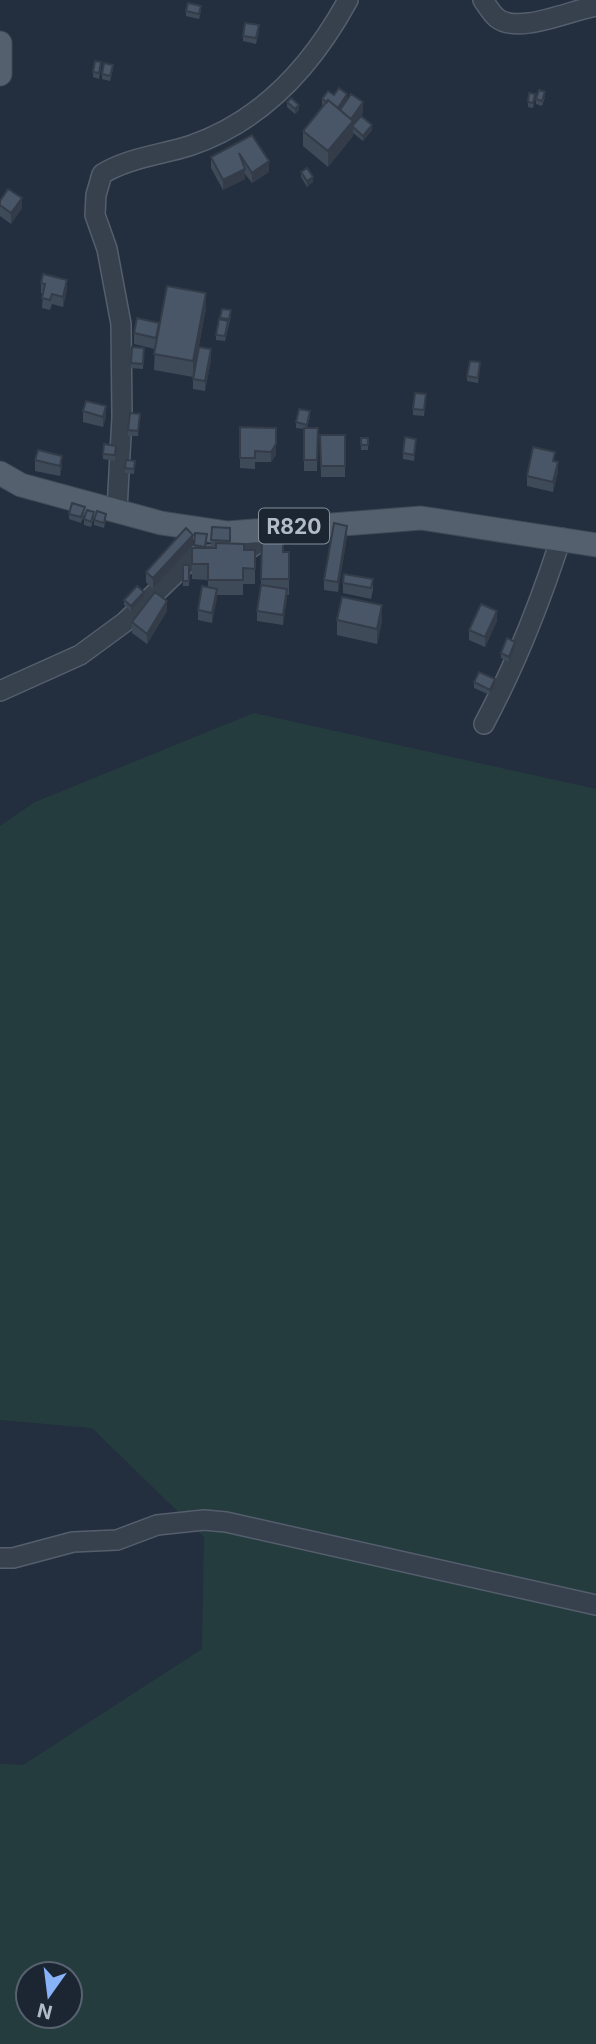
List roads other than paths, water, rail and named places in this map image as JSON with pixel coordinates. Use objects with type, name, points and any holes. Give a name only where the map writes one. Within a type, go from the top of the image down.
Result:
[{"type":"main road","points":[[0,43],[0,74]]},
{"type":"main road","name":"R820","points":[[0,472],[21,485],[162,523],[228,533],[421,518],[596,545]]},
{"type":"street","points":[[117,510],[122,417],[121,324],[107,249],[95,215],[96,194],[102,174],[118,164],[164,154],[216,136],[267,104],[311,58],[348,0]]},
{"type":"street","points":[[483,0],[497,18],[508,23],[523,24],[596,6]]},
{"type":"street","points":[[0,691],[80,655],[125,622],[193,557],[244,552],[280,527]]},
{"type":"street","points":[[484,724],[512,673],[535,617],[561,538]]},
{"type":"street","points":[[0,1558],[13,1558],[73,1542],[117,1540],[157,1525],[204,1520],[226,1522],[596,1605]]}]
